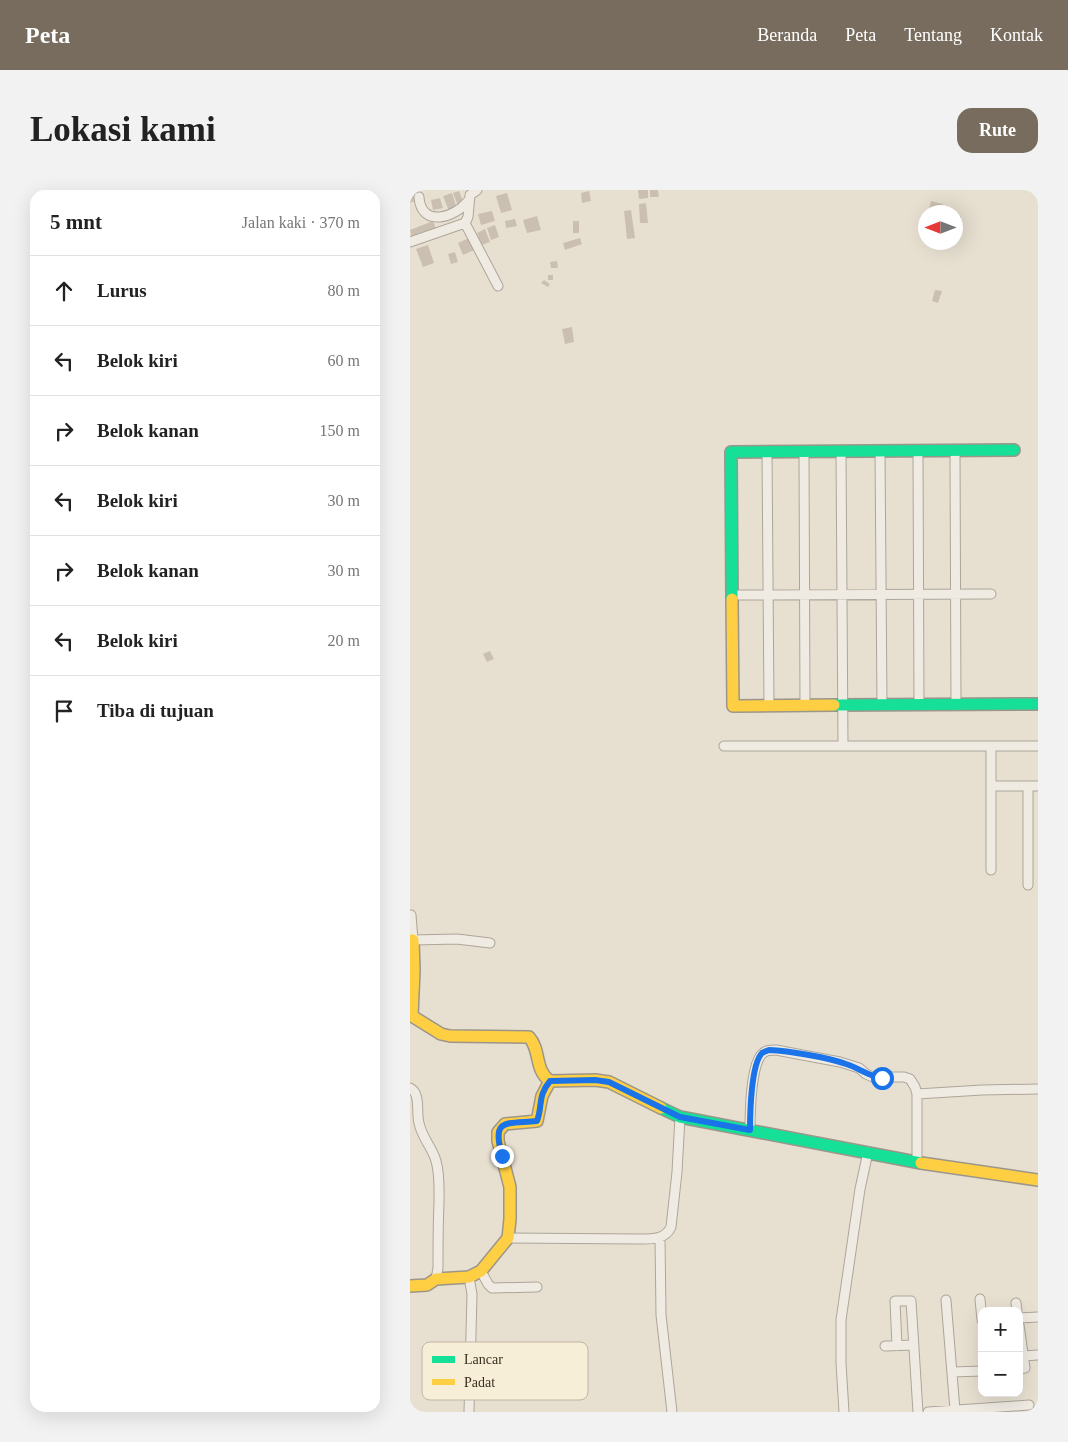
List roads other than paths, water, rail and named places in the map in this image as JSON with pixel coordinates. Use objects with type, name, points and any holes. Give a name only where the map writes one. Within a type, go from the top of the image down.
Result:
[{"type":"street","points":[[419,197],[420,207],[426,214],[443,217],[462,209],[470,195],[476,190]]},
{"type":"street","points":[[410,242],[465,222],[468,217],[468,200]]},
{"type":"street","points":[[465,222],[498,286]]},
{"type":"street","points":[[1014,450],[731,452],[733,706],[1038,704]]},
{"type":"street","points":[[842,451],[843,746]]},
{"type":"street","points":[[880,451],[882,705]]},
{"type":"street","points":[[918,451],[919,705]]},
{"type":"street","points":[[955,451],[956,705]]},
{"type":"street","points":[[767,452],[769,706]]},
{"type":"street","points":[[804,452],[806,706]]},
{"type":"street","points":[[732,596],[991,594]]},
{"type":"street","points":[[724,746],[1038,746]]},
{"type":"street","points":[[991,746],[991,870]]},
{"type":"street","points":[[991,786],[1033,786],[1028,885]]},
{"type":"street","points":[[411,915],[414,970],[411,1011],[413,1021],[441,1034],[450,1036],[529,1037],[533,1041],[540,1072],[545,1079],[550,1081],[595,1080],[609,1082],[680,1117],[918,1162],[1038,1180]]},
{"type":"street","points":[[412,940],[457,939],[490,942]]},
{"type":"street","points":[[750,1130],[753,1078],[762,1053],[769,1050],[840,1062],[858,1068],[873,1077],[904,1077],[910,1079],[917,1094],[918,1162]]},
{"type":"street","points":[[410,1286],[427,1285],[436,1279],[469,1277],[481,1271],[508,1238],[510,1187],[498,1141],[498,1132],[505,1124],[537,1121],[540,1096],[543,1088],[550,1081]]},
{"type":"street","points":[[410,1088],[416,1094],[417,1115],[422,1137],[434,1155],[438,1169],[438,1268],[436,1279]]},
{"type":"street","points":[[917,1094],[1038,1089]]},
{"type":"street","points":[[508,1238],[638,1239],[660,1238],[669,1232],[677,1172],[680,1117]]},
{"type":"street","points":[[844,1412],[840,1354],[841,1320],[860,1189],[868,1152]]},
{"type":"street","points":[[660,1238],[661,1316],[672,1412]]},
{"type":"street","points":[[481,1271],[492,1288],[537,1287]]},
{"type":"street","points":[[469,1277],[472,1294],[471,1342]]},
{"type":"street","points":[[980,1299],[981,1307]]},
{"type":"street","points":[[946,1300],[955,1410]]},
{"type":"street","points":[[897,1346],[895,1301],[911,1301],[918,1412]]},
{"type":"street","points":[[1023,1318],[1038,1317]]},
{"type":"street","points":[[886,1346],[914,1345]]},
{"type":"street","points":[[1023,1368],[1025,1368],[1023,1356],[1038,1355]]},
{"type":"street","points":[[952,1372],[978,1370]]},
{"type":"street","points":[[928,1412],[1029,1405]]}]
